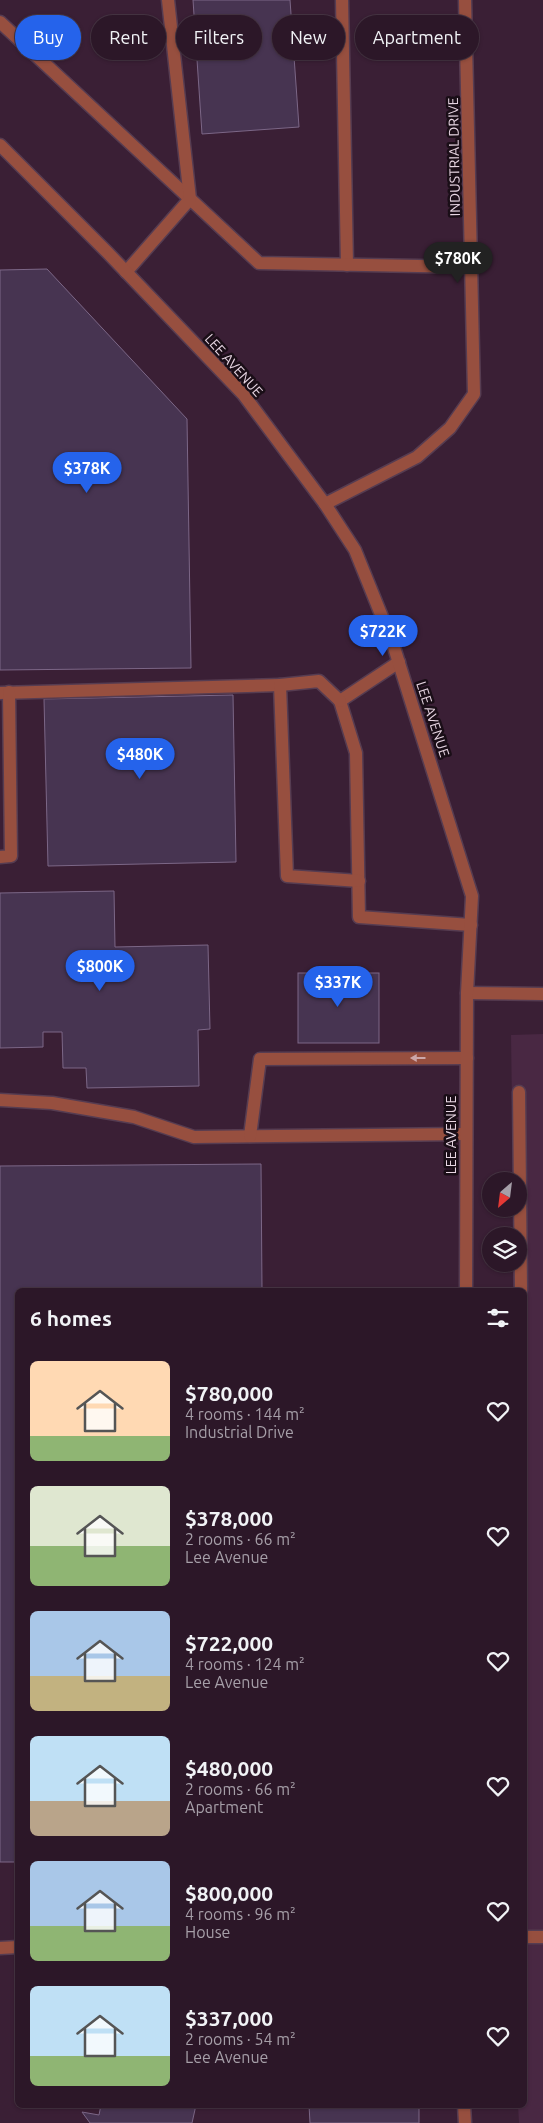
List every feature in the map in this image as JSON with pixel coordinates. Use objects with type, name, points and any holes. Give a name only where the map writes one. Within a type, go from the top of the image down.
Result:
[{"type":"street","points":[[126,272],[190,199],[168,0]]},
{"type":"street","points":[[342,0],[347,265]]},
{"type":"street","name":"INDUSTRIAL DRIVE","points":[[325,504],[417,457],[450,428],[474,394],[464,0]]},
{"type":"street","points":[[0,22],[259,264],[471,267]]},
{"type":"street","name":"LEE AVENUE","points":[[0,145],[126,272],[242,394],[325,504],[356,550],[399,662],[472,896],[467,993],[466,1288]]},
{"type":"street","points":[[340,701],[399,662]]},
{"type":"street","points":[[0,856],[11,856],[4,692],[280,685],[319,681],[340,701],[356,753],[359,917],[471,925]]},
{"type":"street","points":[[280,685],[287,876],[359,881]]},
{"type":"street","points":[[467,993],[543,994]]},
{"type":"street","points":[[250,1136],[260,1058],[467,1058]]},
{"type":"street","points":[[519,1092],[521,1288]]},
{"type":"street","points":[[0,1100],[52,1103],[134,1116],[194,1137],[466,1134]]},
{"type":"street","points":[[527,1937],[543,1937]]},
{"type":"street","points":[[0,1948],[15,1948]]},
{"type":"street","points":[[464,2108],[465,2123]]},
{"type":"shaded area","points":[[543,1034],[543,2123],[519,2123],[518,2108],[527,2108],[527,1288],[513,1288],[513,1272],[527,1272],[527,1227],[513,1227],[513,1218],[528,1218],[528,1172],[513,1172],[511,1035]]},
{"type":"building","points":[[193,0],[290,0],[291,15],[272,15],[272,60],[294,60],[299,127],[202,134],[197,60],[262,60],[262,15],[194,15]]},
{"type":"building","points":[[47,269],[187,419],[191,668],[0,670],[0,270]]},
{"type":"building","points":[[233,695],[236,862],[48,866],[44,699]]},
{"type":"building","points":[[114,891],[115,947],[208,945],[210,1029],[198,1030],[199,1086],[87,1088],[86,1068],[63,1068],[62,1032],[43,1032],[43,1047],[0,1048],[0,893]]},
{"type":"building","points":[[298,973],[379,973],[379,1043],[298,1043]]},
{"type":"building","points":[[261,1164],[262,1288],[15,1288],[15,1862],[0,1862],[0,1166]]},
{"type":"building","points":[[100,2108],[195,2108],[192,2123],[90,2123],[82,2112],[99,2115]]},
{"type":"building","points":[[309,2108],[419,2108],[419,2123],[310,2123]]}]
